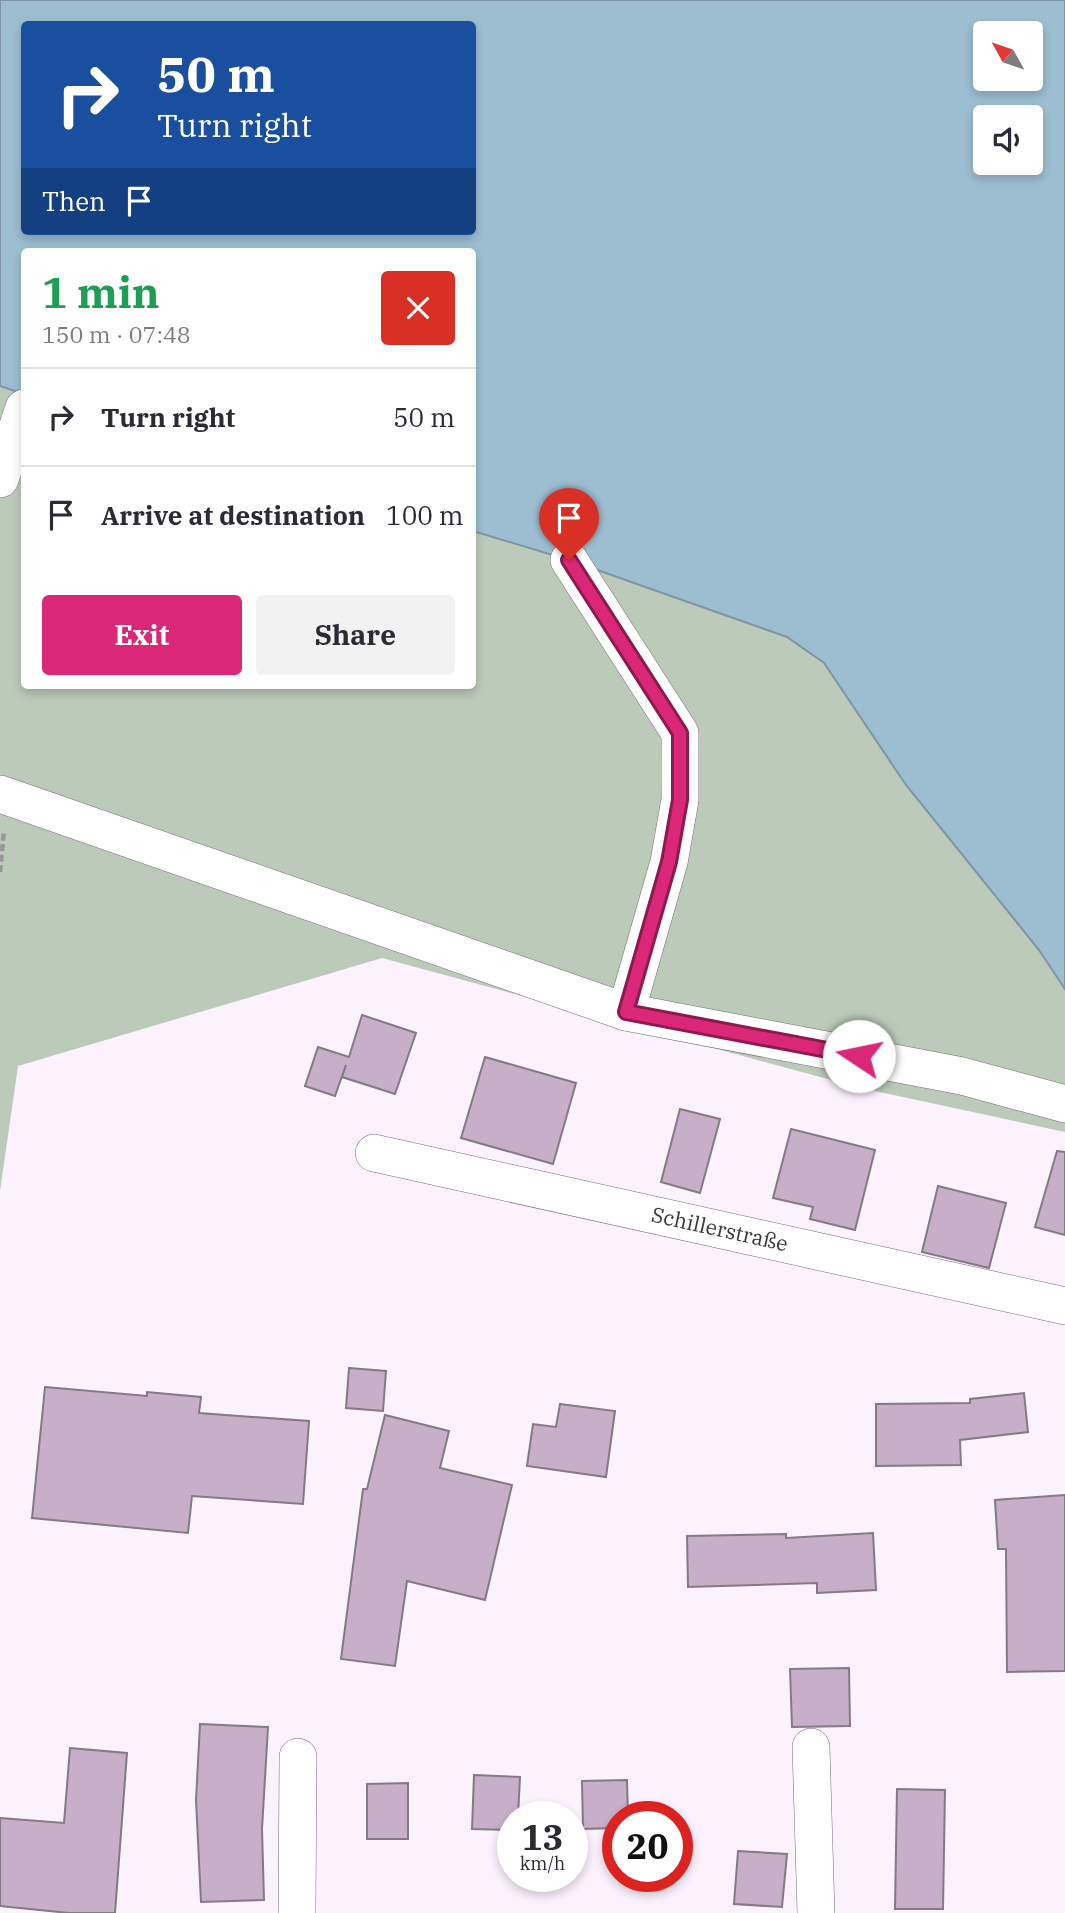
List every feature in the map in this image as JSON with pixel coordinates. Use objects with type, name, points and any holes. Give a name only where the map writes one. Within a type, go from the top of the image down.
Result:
[{"type":"street","points":[[0,479],[21,417]]},
{"type":"street","points":[[569,560],[680,733],[680,800],[669,862],[626,1012]]},
{"type":"street","points":[[0,794],[626,1012],[962,1076],[1065,1104]]},
{"type":"street","name":"Schillerstraße","points":[[374,1153],[1065,1306]]},
{"type":"street","points":[[811,1746],[816,1913]]},
{"type":"street","points":[[297,1913],[298,1756]]},
{"type":"green space","points":[[0,386],[21,393],[21,689],[476,689],[476,532],[569,560],[787,637],[824,664],[906,785],[1039,950],[1065,989],[1065,1132],[861,1088],[382,958],[18,1066],[0,1191]]},
{"type":"water","points":[[0,0],[1065,0],[1065,989],[1039,950],[906,785],[824,663],[787,637],[569,560],[476,532],[476,248],[21,248],[21,393],[0,386]]},
{"type":"building","points":[[362,1015],[416,1033],[395,1094],[342,1077],[346,1065],[335,1096],[305,1086],[318,1047],[349,1057]]},
{"type":"building","points":[[485,1057],[576,1083],[553,1164],[461,1138]]},
{"type":"building","points":[[680,1109],[720,1119],[700,1193],[661,1182]]},
{"type":"building","points":[[791,1129],[875,1150],[855,1230],[810,1219],[813,1207],[773,1198]]},
{"type":"building","points":[[1057,1151],[1065,1152],[1065,1235],[1035,1227]]},
{"type":"building","points":[[938,1186],[1006,1203],[989,1268],[922,1252]]},
{"type":"building","points":[[349,1368],[386,1371],[383,1411],[346,1408]]},
{"type":"building","points":[[45,1387],[147,1396],[147,1392],[201,1397],[199,1413],[309,1421],[303,1504],[192,1496],[188,1533],[32,1518]]},
{"type":"building","points":[[1024,1393],[1028,1432],[960,1440],[961,1465],[876,1466],[876,1404],[970,1403],[970,1399]]},
{"type":"building","points":[[560,1404],[615,1411],[606,1477],[527,1466],[533,1424],[556,1427]]},
{"type":"building","points":[[385,1415],[449,1431],[440,1468],[512,1485],[485,1600],[407,1581],[395,1666],[341,1659],[363,1489],[367,1489]]},
{"type":"building","points":[[1065,1495],[1065,1671],[1007,1672],[1006,1549],[998,1549],[995,1500]]},
{"type":"building","points":[[873,1533],[876,1590],[817,1593],[817,1583],[688,1587],[687,1536],[786,1534],[786,1538]]},
{"type":"building","points":[[849,1668],[850,1726],[792,1727],[790,1669]]},
{"type":"building","points":[[200,1724],[268,1727],[262,1829],[264,1900],[201,1902],[196,1800]]},
{"type":"building","points":[[70,1748],[127,1753],[115,1913],[69,1913],[0,1906],[0,1818],[64,1823]]},
{"type":"building","points":[[474,1775],[520,1777],[519,1801],[497,1801],[497,1830],[472,1829]]},
{"type":"building","points":[[627,1780],[628,1801],[602,1801],[602,1828],[588,1829],[588,1801],[582,1801],[582,1781]]},
{"type":"building","points":[[408,1783],[408,1839],[367,1839],[367,1784]]},
{"type":"building","points":[[897,1789],[945,1790],[943,1909],[895,1909]]},
{"type":"building","points":[[738,1851],[787,1854],[782,1907],[734,1904]]},
{"type":"route","points":[[569,560],[680,733],[680,800],[669,862],[626,1012],[859,1056]]}]
